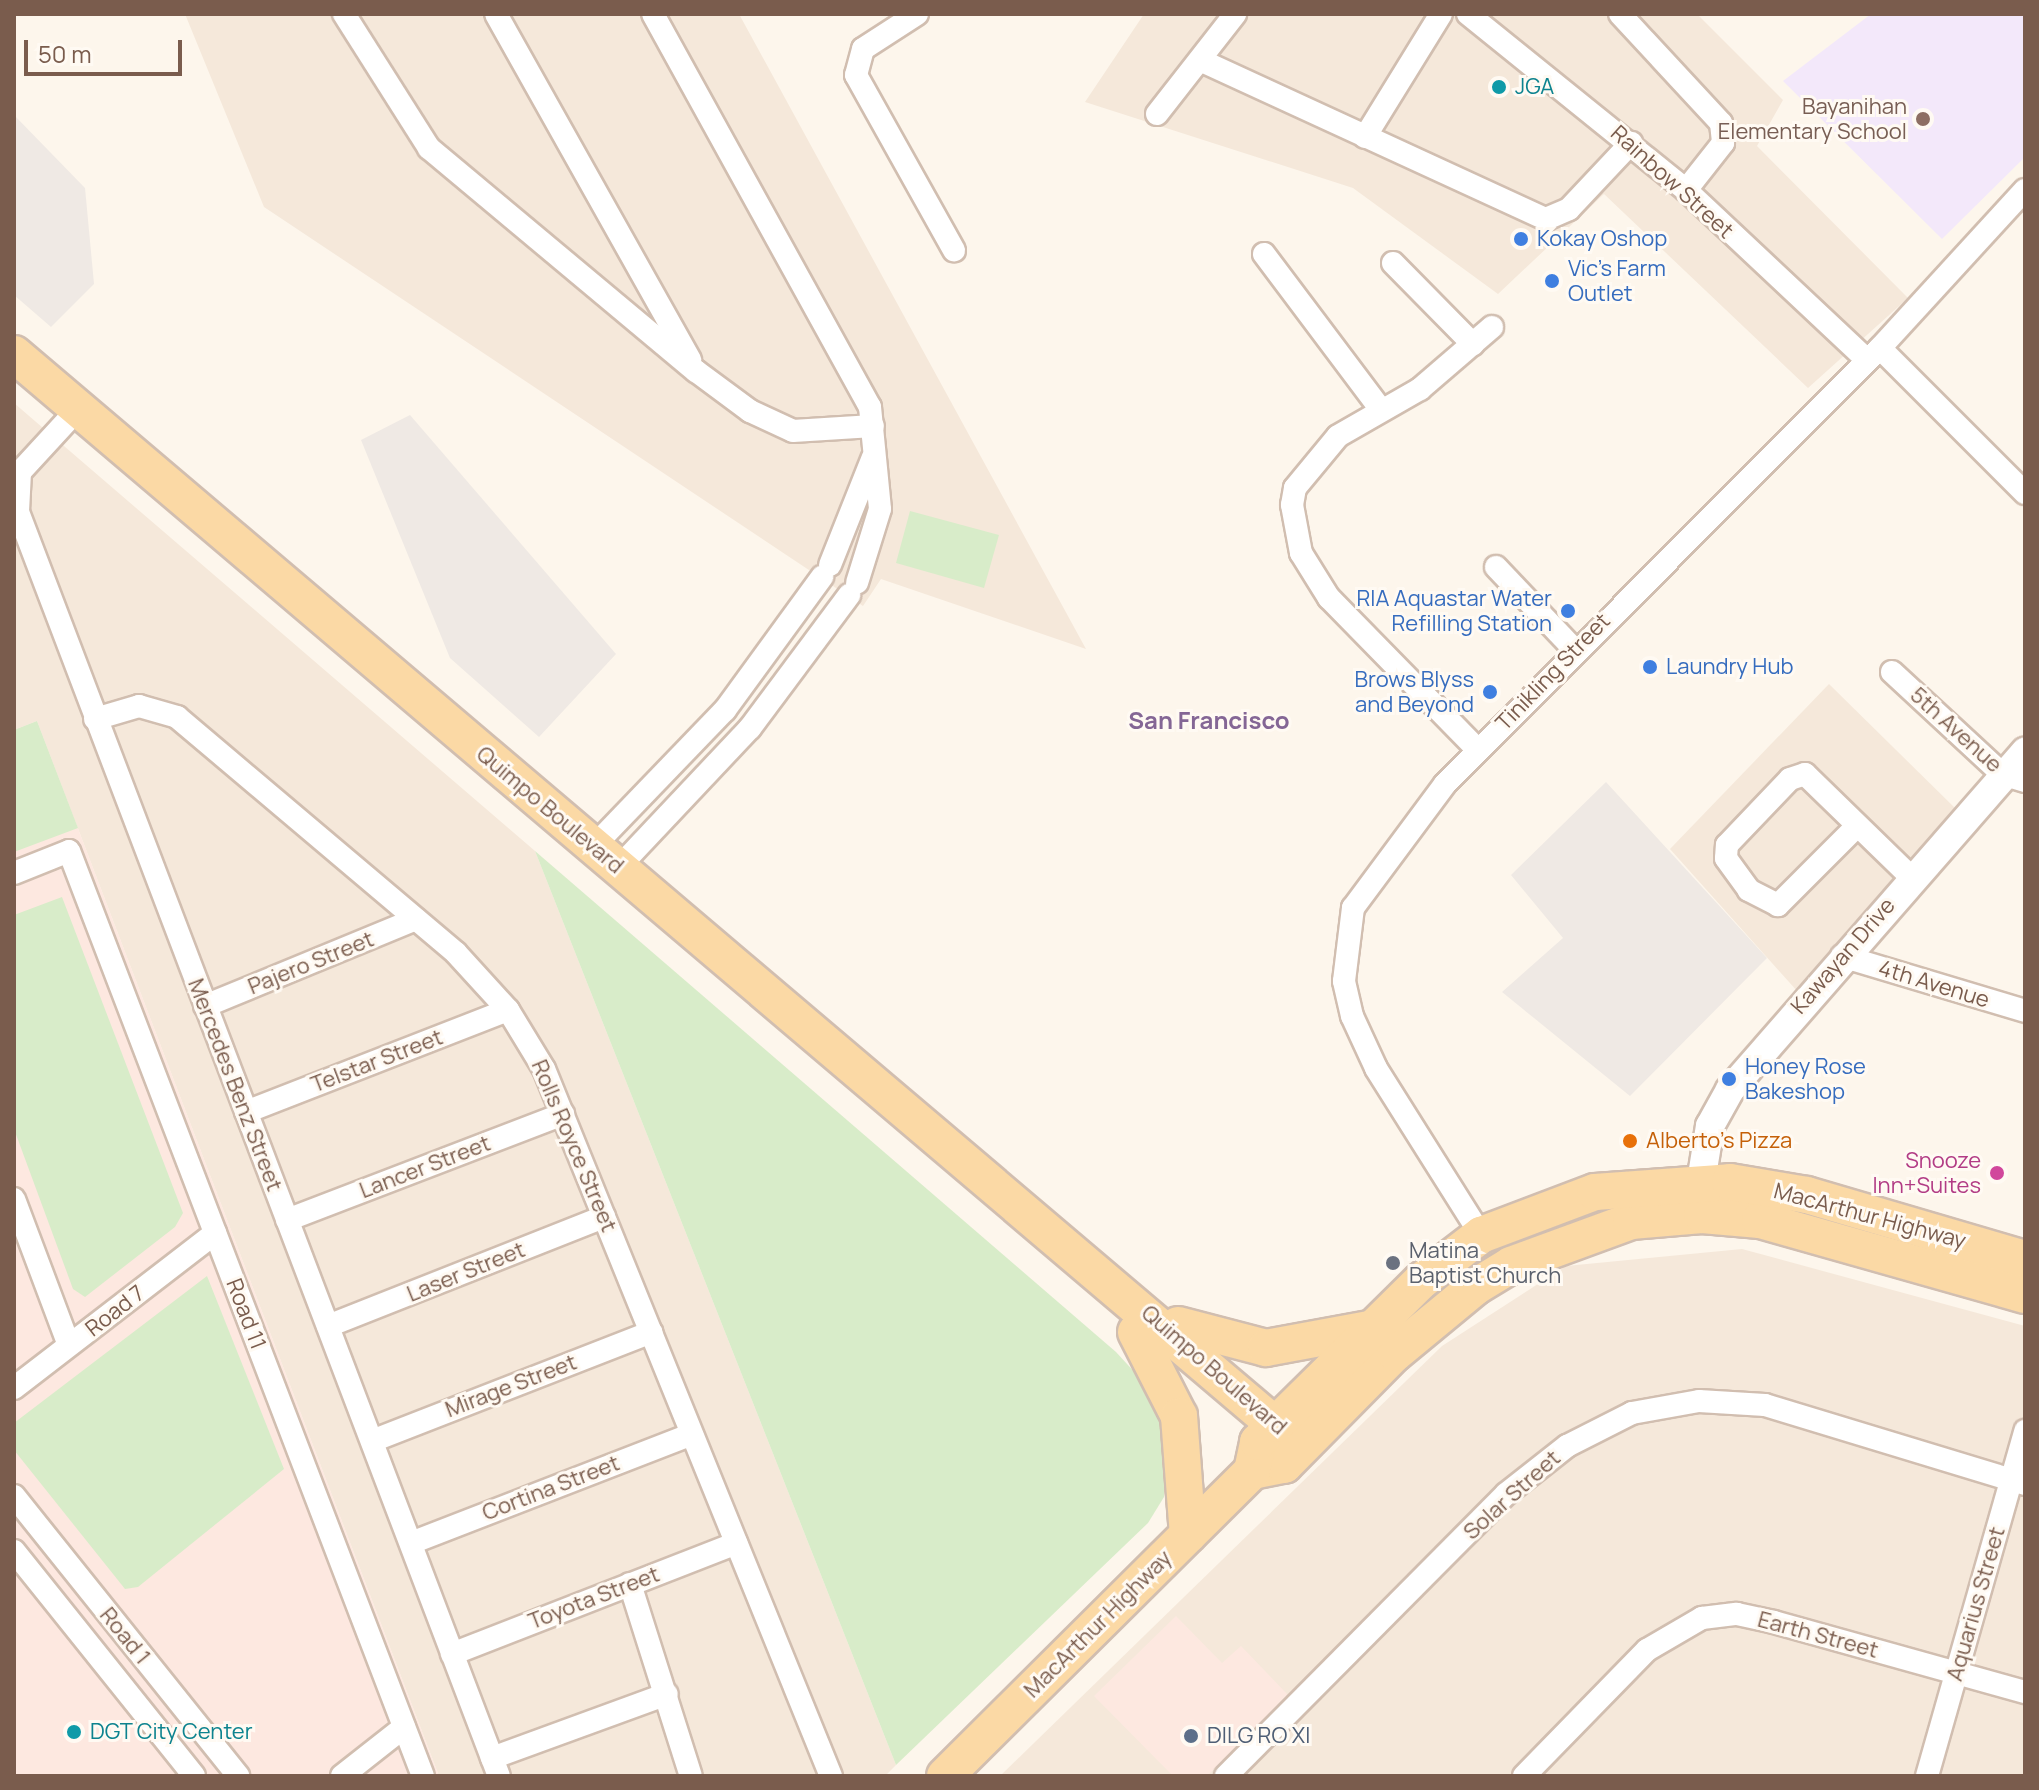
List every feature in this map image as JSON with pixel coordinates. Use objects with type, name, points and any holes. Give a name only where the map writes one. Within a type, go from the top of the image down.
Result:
[{"type":"main road","name":"Quimpo Boulevard","points":[[14,354],[1085,1269],[1145,1323],[1274,1450]]},
{"type":"main road","name":"MacArthur Highway","points":[[1274,1450],[1371,1329],[1481,1235],[1595,1192],[1701,1182],[1807,1195],[2025,1259]]},
{"type":"main road","name":"MacArthur Highway","points":[[945,1776],[1274,1450],[1465,1294],[1511,1265],[1631,1221],[1702,1215],[1760,1220],[2025,1295]]},
{"type":"main road","points":[[1145,1323],[1249,1347],[1312,1344],[1371,1329]]},
{"type":"main road","points":[[1145,1323],[1181,1424],[1188,1535]]},
{"type":"street","points":[[344,14],[429,148],[696,371],[750,411],[793,431],[874,437]]},
{"type":"street","points":[[496,14],[696,371]]},
{"type":"street","points":[[606,857],[723,760],[853,589],[878,526],[874,437],[859,378],[653,14]]},
{"type":"street","points":[[917,14],[863,49],[856,75],[954,250]]},
{"type":"street","points":[[1157,114],[1202,61],[1235,14]]},
{"type":"street","points":[[1365,137],[1441,14]]},
{"type":"street","name":"Rainbow Street","points":[[1468,14],[1686,190],[1874,354],[2025,493]]},
{"type":"street","points":[[1620,14],[1721,123],[1723,143],[1686,190]]},
{"type":"street","points":[[1202,61],[1546,219],[1569,209],[1631,143]]},
{"type":"street","name":"Tinikling Street","points":[[1481,1235],[1376,1068],[1344,981],[1353,908],[1372,874],[1478,750],[1573,648],[1874,354],[2021,203]]},
{"type":"street","points":[[1264,254],[1381,410]]},
{"type":"street","points":[[1393,263],[1473,344]]},
{"type":"street","points":[[1478,750],[1329,598],[1301,553],[1295,488],[1338,436],[1381,410],[1492,327]]},
{"type":"street","name":"Mercedes Benz Street","points":[[78,409],[20,472],[16,499],[95,719],[496,1767]]},
{"type":"street","points":[[606,857],[725,710],[826,571],[874,437]]},
{"type":"street","points":[[1496,567],[1573,648]]},
{"type":"street","points":[[804,605],[830,622]]},
{"type":"street","name":"5th Avenue","points":[[1892,672],[2014,778]]},
{"type":"street","name":"Rolls Royce Street","points":[[95,719],[139,706],[177,717],[416,919],[508,1010],[563,1114],[831,1776]]},
{"type":"street","name":"Kawayan Drive","points":[[1701,1182],[1722,1101],[1911,877],[2014,778],[2025,752]]},
{"type":"street","points":[[1857,826],[1778,905],[1749,890],[1726,858],[1727,845],[1798,774],[1812,778],[1911,877]]},
{"type":"street","name":"Road 11","points":[[14,873],[69,851],[423,1776]]},
{"type":"street","name":"Pajero Street","points":[[205,1006],[416,919]]},
{"type":"street","name":"4th Avenue","points":[[1842,956],[2025,1011]]},
{"type":"street","name":"Telstar Street","points":[[246,1112],[508,1010]]},
{"type":"street","name":"Lancer Street","points":[[287,1220],[563,1114]]},
{"type":"street","points":[[14,1199],[69,1345]]},
{"type":"street","name":"Laser Street","points":[[328,1326],[604,1217]]},
{"type":"street","name":"Road 7","points":[[14,1388],[215,1233]]},
{"type":"street","name":"Mirage Street","points":[[372,1441],[651,1332]]},
{"type":"street","name":"Solar Street","points":[[1226,1776],[1506,1494],[1567,1446],[1632,1413],[1699,1401],[1765,1405],[2018,1482]]},
{"type":"street","name":"Aquarius Street","points":[[1927,1776],[2018,1482],[2025,1431]]},
{"type":"street","name":"Cortina Street","points":[[411,1543],[692,1434]]},
{"type":"street","name":"Road 1","points":[[14,1496],[238,1776]]},
{"type":"street","points":[[17,1554],[46,1537]]},
{"type":"street","name":"Toyota Street","points":[[452,1654],[736,1543]]},
{"type":"street","name":"Road 1","points":[[17,1554],[194,1776]]},
{"type":"street","points":[[630,1584],[691,1776]]},
{"type":"street","name":"Earth Street","points":[[1524,1776],[1647,1650],[1702,1618],[1750,1616],[2025,1692]]},
{"type":"street","points":[[496,1767],[667,1694]]},
{"type":"street","points":[[342,1776],[404,1727]]},
{"type":"shaded area","points":[[185,14],[739,14],[1086,649],[881,579],[863,606],[264,207]]},
{"type":"shaded area","points":[[1144,14],[1697,14],[1783,100],[1757,146],[1908,298],[1808,388],[1604,194],[1498,294],[1353,188],[1085,102]]},
{"type":"shaded area","name":"Bayanihan Elementary School","points":[[1871,14],[2025,14],[2025,157],[1942,239],[1783,81]]},
{"type":"shaded area","points":[[14,115],[85,188],[94,284],[51,327],[14,295]]},
{"type":"shaded area","points":[[14,403],[535,851],[896,1765],[885,1776],[439,1776],[37,721],[14,730]]},
{"type":"shaded area","points":[[410,415],[616,654],[539,737],[450,658],[361,440]]},
{"type":"shaded area","points":[[1829,684],[1956,809],[1798,992],[1670,849]]},
{"type":"shaded area","points":[[37,721],[439,1776],[14,1776],[14,730]]},
{"type":"shaded area","points":[[1606,782],[1767,958],[1630,1096],[1502,992],[1563,938],[1511,875]]},
{"type":"shaded area","points":[[1742,1249],[2025,1326],[2025,1776],[1000,1776],[1442,1346],[1566,1266]]},
{"type":"shaded area","name":"DILG RO XI","points":[[1176,1616],[1222,1663],[1241,1646],[1289,1696],[1207,1776],[1173,1776],[1094,1696]]},
{"type":"green space","points":[[910,511],[999,535],[984,588],[896,563]]},
{"type":"green space","points":[[37,721],[78,828],[14,852],[14,730]]},
{"type":"green space","points":[[535,851],[1116,1352],[1139,1377],[1168,1433],[1164,1497],[1148,1523],[896,1765]]},
{"type":"green space","points":[[62,897],[183,1213],[175,1227],[85,1297],[73,1289],[14,1129],[14,915]]},
{"type":"green space","points":[[207,1276],[284,1469],[138,1587],[125,1589],[14,1450],[14,1423]]},
{"type":"place","name":"JGA","points":[[1499,87]]},
{"type":"place","name":"Bayanihan Elementary School","points":[[1923,119]]},
{"type":"place","name":"Kokay Oshop","points":[[1521,239]]},
{"type":"place","name":"Vic's Farm Outlet","points":[[1552,281]]},
{"type":"place","name":"RIA Aquastar Water Refilling Station","points":[[1568,611]]},
{"type":"place","name":"Laundry Hub","points":[[1650,667]]},
{"type":"place","name":"Brows Blyss and Beyond","points":[[1490,692]]},
{"type":"place","name":"Honey Rose Bakeshop","points":[[1729,1079]]},
{"type":"place","name":"Alberto's Pizza","points":[[1630,1141]]},
{"type":"place","name":"Snooze Inn+Suites","points":[[1997,1173]]},
{"type":"place","name":"Matina Baptist Church","points":[[1393,1263]]},
{"type":"place","name":"DGT City Center","points":[[74,1732]]},
{"type":"place","name":"DILG RO XI","points":[[1191,1736]]},
{"type":"district","name":"San Francisco","points":[[1209,720]]}]
